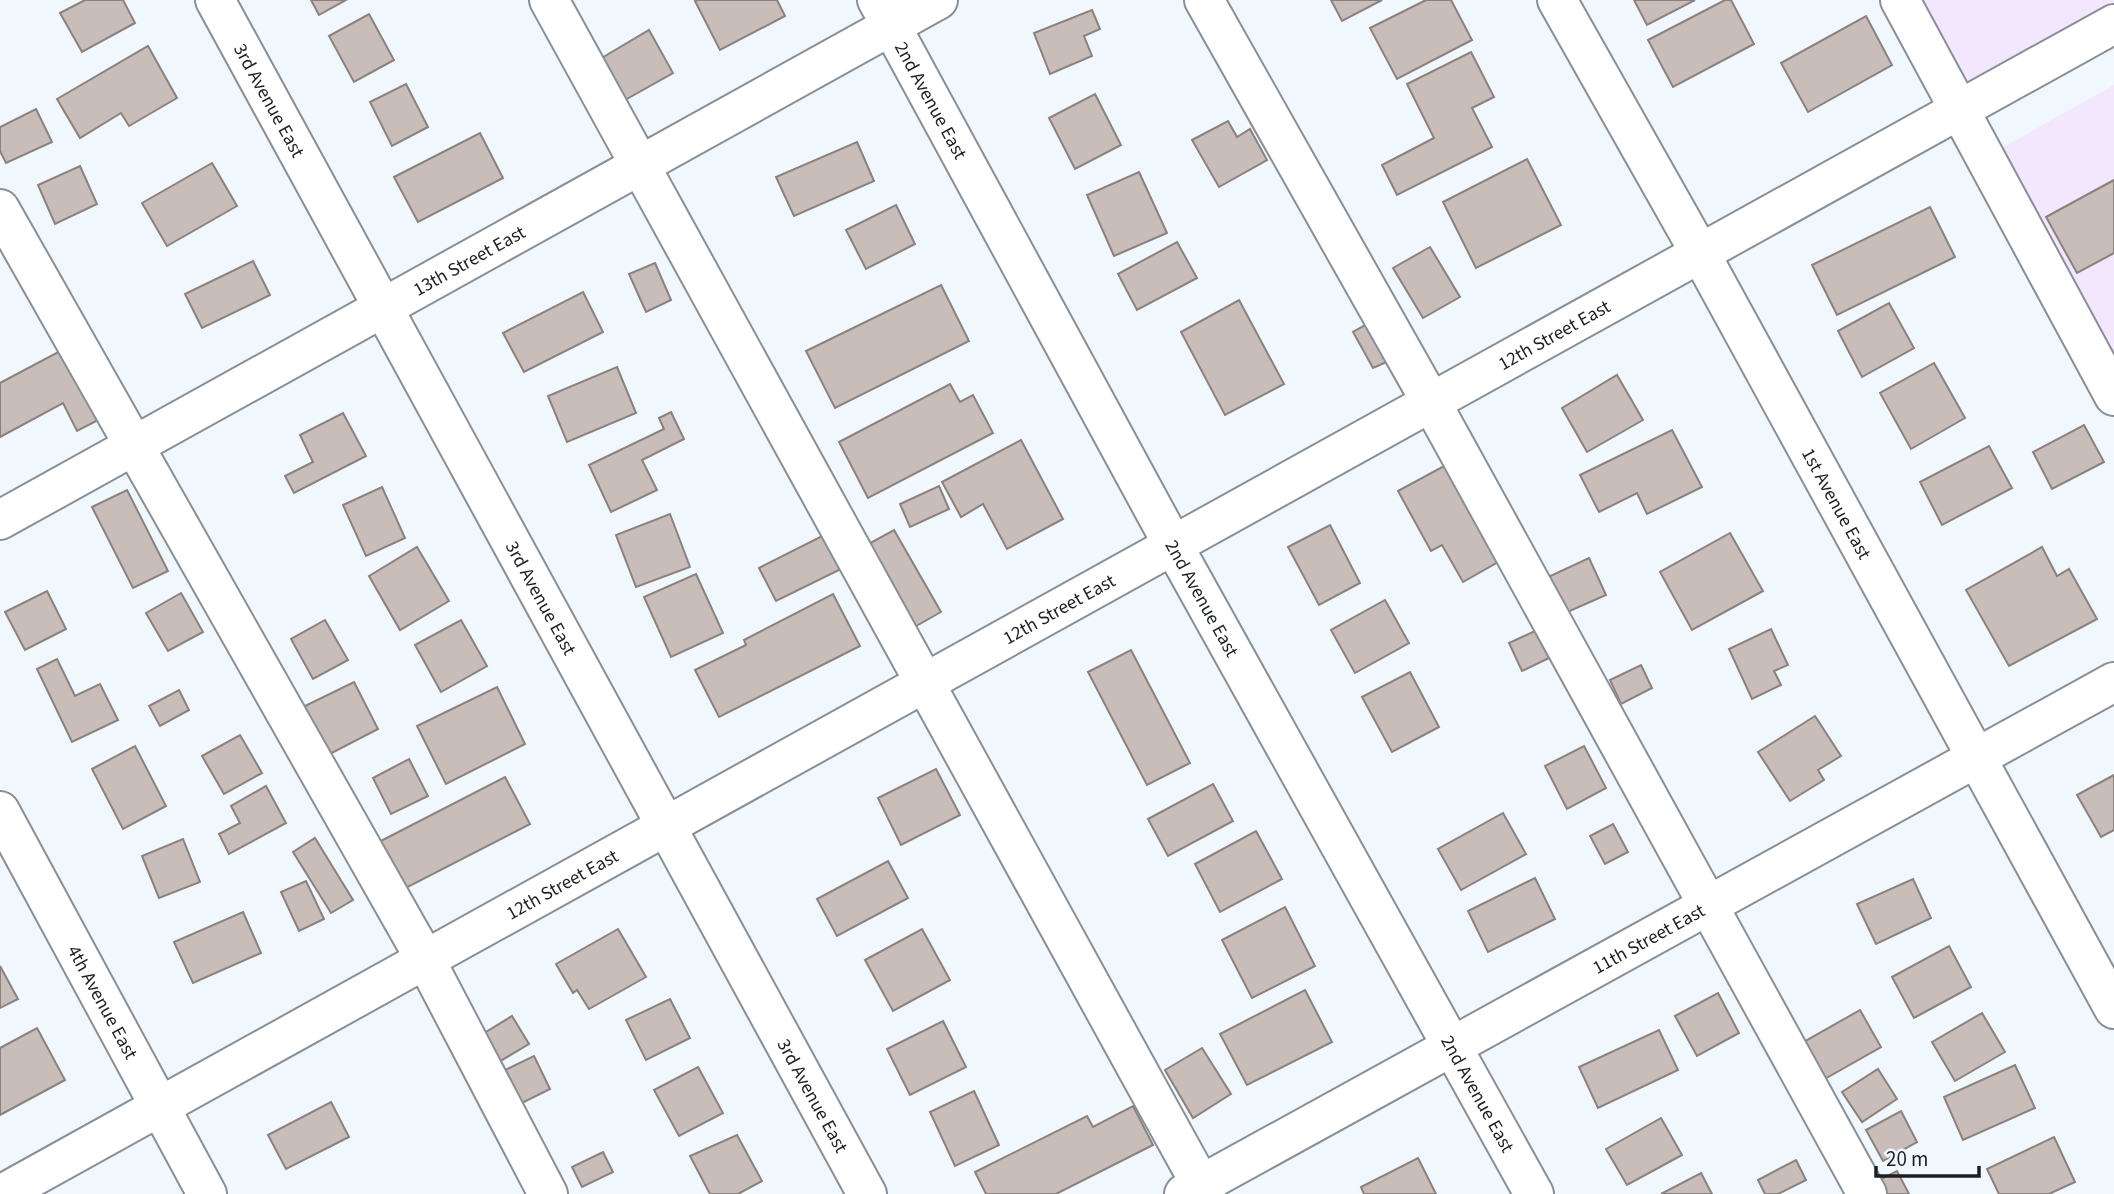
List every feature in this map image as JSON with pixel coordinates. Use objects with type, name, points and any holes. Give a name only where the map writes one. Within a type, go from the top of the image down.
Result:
[{"type":"street","name":"3rd Avenue East","points":[[215,0],[668,825],[867,1194]]},
{"type":"street","points":[[549,0],[927,682],[1197,1191]]},
{"type":"street","name":"13th Street East","points":[[0,520],[640,165],[884,13],[938,0]]},
{"type":"street","points":[[1205,0],[1431,402],[1867,1194]]},
{"type":"street","name":"1st Avenue East","points":[[1557,0],[1700,253],[2114,1009]]},
{"type":"street","points":[[1900,0],[1951,89],[1957,111],[2114,396]]},
{"type":"street","name":"2nd Avenue East","points":[[884,13],[1173,545],[1534,1194]]},
{"type":"street","name":"12th Street East","points":[[2,1194],[2114,24]]},
{"type":"street","points":[[0,209],[132,447],[425,959],[548,1194]]},
{"type":"street","name":"11th Street East","points":[[1197,1191],[1452,1045],[2114,682]]},
{"type":"street","name":"4th Avenue East","points":[[0,811],[158,1107],[208,1194]]},
{"type":"shaded area","points":[[1915,0],[2114,0],[2114,5],[1964,85]]},
{"type":"shaded area","points":[[2114,85],[2114,372],[1991,154]]},
{"type":"building","points":[[85,0],[123,0],[135,23],[82,52],[60,13]]},
{"type":"building","points":[[311,0],[346,0],[319,15]]},
{"type":"building","points":[[777,0],[785,16],[720,50],[695,1]]},
{"type":"building","points":[[1331,0],[1382,0],[1342,21]]},
{"type":"building","points":[[1426,0],[1451,0],[1472,40],[1397,79],[1370,28]]},
{"type":"building","points":[[1634,0],[1695,0],[1647,25]]},
{"type":"building","points":[[1725,0],[1731,0],[1754,44],[1673,87],[1648,40]]},
{"type":"building","points":[[1092,10],[1100,29],[1084,36],[1092,56],[1050,74],[1034,33]]},
{"type":"building","points":[[369,14],[394,60],[354,82],[329,36]]},
{"type":"building","points":[[1866,16],[1892,65],[1808,112],[1781,63]]},
{"type":"building","points":[[649,30],[673,73],[625,100],[600,59]]},
{"type":"building","points":[[148,46],[177,98],[129,126],[121,113],[80,138],[57,99]]},
{"type":"building","points":[[1471,52],[1494,97],[1472,108],[1492,147],[1397,195],[1382,165],[1434,138],[1407,84]]},
{"type":"building","points":[[406,84],[428,127],[392,146],[370,102]]},
{"type":"building","points":[[1095,94],[1121,145],[1075,169],[1049,118]]},
{"type":"building","points":[[36,109],[52,142],[6,163],[0,151],[0,127]]},
{"type":"building","points":[[1228,121],[1237,137],[1250,129],[1267,160],[1219,187],[1192,140]]},
{"type":"building","points":[[480,133],[503,178],[418,222],[394,177]]},
{"type":"building","points":[[857,142],[874,181],[794,216],[776,177]]},
{"type":"building","points":[[1527,159],[1561,225],[1476,268],[1443,202]]},
{"type":"building","points":[[212,163],[237,206],[167,246],[142,203]]},
{"type":"building","points":[[80,166],[97,204],[55,224],[38,185]]},
{"type":"building","points":[[1139,172],[1167,233],[1114,256],[1087,195]]},
{"type":"building","points":[[2114,180],[2114,253],[2077,273],[2046,217]]},
{"type":"building","points":[[896,205],[915,244],[866,269],[846,230]]},
{"type":"building","points":[[1930,207],[1955,257],[1837,315],[1812,265]]},
{"type":"building","points":[[1177,242],[1197,278],[1137,310],[1118,274]]},
{"type":"building","points":[[1430,247],[1460,297],[1423,318],[1393,268]]},
{"type":"building","points":[[253,261],[270,295],[202,328],[185,294]]},
{"type":"building","points":[[655,263],[671,300],[646,312],[629,274]]},
{"type":"building","points":[[941,285],[969,341],[835,408],[806,351]]},
{"type":"building","points":[[583,292],[603,332],[524,372],[503,333]]},
{"type":"building","points":[[1239,300],[1284,384],[1225,415],[1181,332]]},
{"type":"building","points":[[1889,303],[1914,348],[1862,377],[1838,331]]},
{"type":"building","points":[[1369,323],[1389,361],[1373,368],[1353,332]]},
{"type":"building","points":[[62,350],[100,419],[77,431],[63,403],[0,437],[0,383]]},
{"type":"building","points":[[1934,363],[1965,418],[1911,449],[1880,393]]},
{"type":"building","points":[[617,367],[636,413],[567,442],[548,396]]},
{"type":"building","points":[[1617,375],[1643,420],[1587,452],[1562,408]]},
{"type":"building","points":[[950,384],[960,402],[973,395],[993,433],[868,498],[839,442]]},
{"type":"building","points":[[671,412],[684,439],[642,460],[657,490],[611,512],[589,465],[664,429],[659,418]]},
{"type":"building","points":[[343,413],[366,456],[294,493],[285,476],[313,462],[300,435]]},
{"type":"building","points":[[2084,425],[2104,462],[2052,489],[2033,452]]},
{"type":"building","points":[[1672,430],[1702,487],[1647,514],[1637,493],[1599,512],[1580,475]]},
{"type":"building","points":[[1021,440],[1063,519],[1007,549],[983,504],[961,517],[942,482]]},
{"type":"building","points":[[1989,446],[2012,488],[1942,525],[1920,482]]},
{"type":"building","points":[[1444,466],[1498,562],[1463,582],[1442,545],[1431,551],[1398,491]]},
{"type":"building","points":[[939,486],[949,509],[910,527],[900,504]]},
{"type":"building","points":[[382,487],[405,538],[366,556],[343,505]]},
{"type":"building","points":[[127,490],[168,571],[133,588],[92,507]]},
{"type":"building","points":[[670,514],[690,567],[636,587],[616,535]]},
{"type":"building","points":[[1330,525],[1360,583],[1319,605],[1288,547]]},
{"type":"building","points":[[894,530],[941,612],[911,629],[865,546]]},
{"type":"building","points":[[828,533],[845,567],[776,601],[759,568]]},
{"type":"building","points":[[1730,533],[1763,591],[1692,630],[1660,572]]},
{"type":"building","points":[[417,547],[449,601],[400,630],[369,576]]},
{"type":"building","points":[[2042,547],[2057,576],[2069,569],[2097,619],[2009,666],[1966,590]]},
{"type":"building","points":[[1589,558],[1606,595],[1563,614],[1546,578]]},
{"type":"building","points":[[696,574],[723,633],[671,657],[644,597]]},
{"type":"building","points":[[47,591],[66,629],[25,650],[5,612]]},
{"type":"building","points":[[181,593],[203,632],[168,651],[146,613]]},
{"type":"building","points":[[833,594],[860,646],[719,717],[695,670],[746,645],[744,640]]},
{"type":"building","points":[[1385,600],[1409,643],[1355,673],[1331,630]]},
{"type":"building","points":[[325,620],[348,660],[313,679],[291,639]]},
{"type":"building","points":[[461,620],[487,666],[441,692],[415,645]]},
{"type":"building","points":[[1771,629],[1788,665],[1774,671],[1781,685],[1752,699],[1729,649]]},
{"type":"building","points":[[1535,631],[1549,658],[1522,671],[1509,643]]},
{"type":"building","points":[[1131,650],[1190,763],[1147,785],[1088,672]]},
{"type":"building","points":[[57,659],[75,696],[100,684],[118,720],[72,742],[37,669]]},
{"type":"building","points":[[1641,665],[1652,688],[1621,704],[1610,680]]},
{"type":"building","points":[[1410,672],[1439,727],[1392,752],[1362,697]]},
{"type":"building","points":[[354,682],[378,729],[328,755],[303,707]]},
{"type":"building","points":[[497,687],[525,744],[446,784],[417,726]]},
{"type":"building","points":[[179,690],[189,710],[160,726],[149,706]]},
{"type":"building","points":[[1815,716],[1841,756],[1818,770],[1824,780],[1790,801],[1758,752]]},
{"type":"building","points":[[240,735],[262,773],[224,794],[202,756]]},
{"type":"building","points":[[135,746],[166,806],[123,829],[92,769]]},
{"type":"building","points":[[1584,746],[1606,788],[1567,809],[1545,766]]},
{"type":"building","points":[[409,759],[428,796],[391,814],[373,778]]},
{"type":"building","points":[[936,769],[960,815],[901,845],[878,798]]},
{"type":"building","points":[[2114,775],[2114,830],[2101,837],[2077,795]]},
{"type":"building","points":[[505,777],[530,824],[398,892],[373,845]]},
{"type":"building","points":[[1213,784],[1233,821],[1168,856],[1148,819]]},
{"type":"building","points":[[266,786],[286,823],[229,854],[219,834],[240,823],[231,806]]},
{"type":"building","points":[[1503,813],[1526,854],[1461,890],[1438,849]]},
{"type":"building","points":[[1613,824],[1628,852],[1605,864],[1590,836]]},
{"type":"building","points":[[1256,831],[1282,879],[1220,912],[1195,864]]},
{"type":"building","points":[[315,838],[353,900],[331,913],[293,852]]},
{"type":"building","points":[[183,839],[200,882],[159,898],[142,856]]},
{"type":"building","points":[[888,861],[908,898],[837,936],[817,899]]},
{"type":"building","points":[[1535,878],[1555,919],[1488,952],[1468,911]]},
{"type":"building","points":[[1913,879],[1931,918],[1876,944],[1857,904]]},
{"type":"building","points":[[306,881],[324,919],[299,931],[281,892]]},
{"type":"building","points":[[1285,907],[1315,966],[1252,998],[1222,940]]},
{"type":"building","points":[[243,912],[261,953],[193,983],[174,942]]},
{"type":"building","points":[[618,929],[646,977],[589,1009],[577,990],[573,993],[556,964]]},
{"type":"building","points":[[922,929],[950,980],[893,1011],[865,960]]},
{"type":"building","points":[[1949,946],[1971,987],[1914,1018],[1892,977]]},
{"type":"building","points":[[0,966],[18,999],[0,1008]]},
{"type":"building","points":[[1305,990],[1332,1042],[1247,1085],[1220,1034]]},
{"type":"building","points":[[1718,993],[1739,1033],[1697,1056],[1675,1016]]},
{"type":"building","points":[[670,999],[690,1038],[646,1060],[626,1020]]},
{"type":"building","points":[[1860,1010],[1881,1047],[1823,1080],[1802,1043]]},
{"type":"building","points":[[1982,1013],[2005,1052],[1955,1081],[1932,1042]]},
{"type":"building","points":[[512,1016],[529,1044],[497,1063],[481,1035]]},
{"type":"building","points":[[943,1021],[966,1067],[910,1095],[887,1049]]},
{"type":"building","points":[[37,1028],[65,1080],[0,1115],[0,1048]]},
{"type":"building","points":[[1659,1030],[1678,1070],[1598,1108],[1579,1067]]},
{"type":"building","points":[[1202,1048],[1231,1094],[1193,1118],[1165,1070]]},
{"type":"building","points":[[534,1056],[550,1089],[516,1106],[499,1073]]},
{"type":"building","points":[[2015,1065],[2035,1108],[1963,1140],[1944,1097]]},
{"type":"building","points":[[698,1067],[723,1113],[679,1136],[654,1090]]},
{"type":"building","points":[[1878,1069],[1897,1099],[1862,1122],[1842,1092]]},
{"type":"building","points":[[974,1091],[999,1145],[955,1166],[930,1112]]},
{"type":"building","points":[[331,1102],[349,1137],[286,1169],[268,1135]]},
{"type":"building","points":[[1133,1106],[1153,1145],[1056,1194],[986,1194],[975,1172],[1087,1116],[1093,1127]]},
{"type":"building","points":[[1901,1111],[1917,1142],[1883,1161],[1866,1130]]},
{"type":"building","points":[[1661,1118],[1682,1155],[1627,1185],[1606,1149]]},
{"type":"building","points":[[737,1135],[762,1181],[738,1194],[710,1194],[690,1156]]},
{"type":"building","points":[[2054,1137],[2075,1182],[2049,1194],[1999,1194],[1987,1169]]},
{"type":"building","points":[[603,1152],[613,1172],[582,1187],[572,1167]]},
{"type":"building","points":[[1418,1158],[1436,1194],[1364,1194],[1361,1187]]},
{"type":"building","points":[[1796,1160],[1806,1180],[1778,1194],[1765,1194],[1758,1180]]},
{"type":"building","points":[[1897,1171],[1909,1194],[1879,1194],[1873,1183]]},
{"type":"building","points":[[1701,1173],[1712,1194],[1661,1194]]}]
